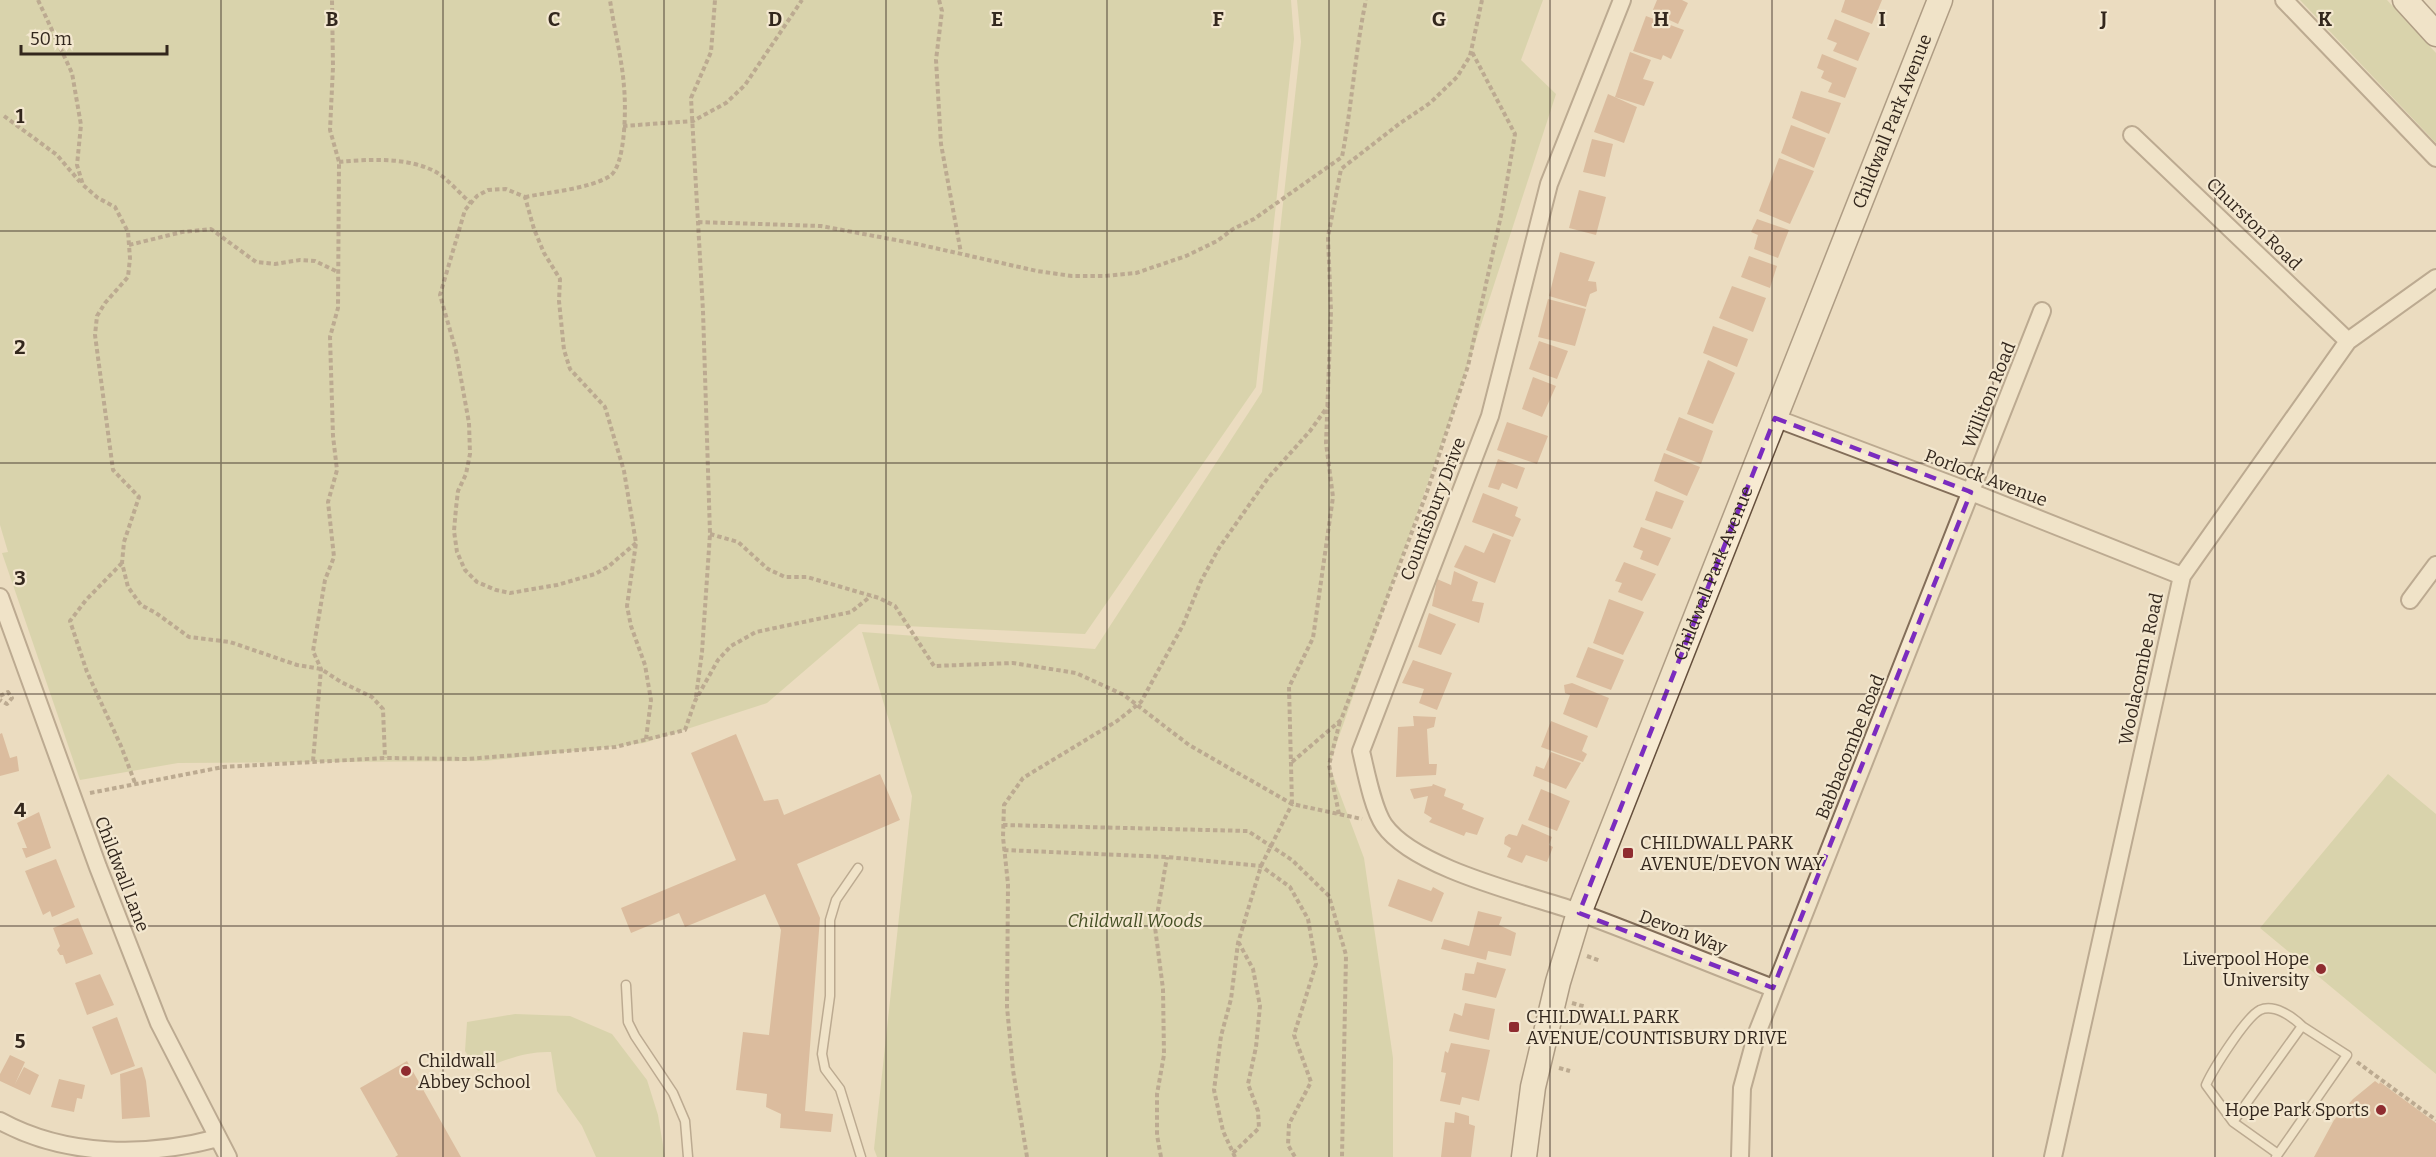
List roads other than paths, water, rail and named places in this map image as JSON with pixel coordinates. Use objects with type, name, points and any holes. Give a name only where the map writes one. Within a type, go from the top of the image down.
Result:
[{"type":"street","name":"Countisbury Drive","points":[[1579,913],[1442,866],[1411,850],[1383,824],[1361,752],[1490,416],[1549,184],[1622,0]]},
{"type":"street","name":"Childwall Park Avenue","points":[[1524,1157],[1533,1087],[1558,982],[1579,913],[1940,0]]},
{"type":"street","points":[[2284,0],[2436,158]]},
{"type":"street","points":[[2408,1],[2436,34]]},
{"type":"street","name":"Churston Road","points":[[2132,135],[2348,341]]},
{"type":"street","name":"Woolacombe Road","points":[[2053,1157],[2182,576],[2348,341],[2436,278]]},
{"type":"street","name":"Williton Road","points":[[1971,492],[2042,311]]},
{"type":"street","name":"Porlock Avenue","points":[[1775,418],[1971,492],[2182,576]]},
{"type":"street","name":"Babbacombe Road","points":[[1740,1157],[1742,1088],[1757,1033],[1971,492]]},
{"type":"street","points":[[2409,600],[2436,565]]},
{"type":"street","name":"Childwall Lane","points":[[0,597],[72,796],[159,1023],[228,1157]]},
{"type":"street","name":"Devon Way","points":[[1579,913],[1773,988]]},
{"type":"street","points":[[0,1121],[47,1142],[69,1148],[120,1154],[182,1148],[218,1138]]},
{"type":"lane","points":[[858,868],[836,900],[830,920],[830,996],[822,1054],[825,1069],[840,1089],[861,1157]]},
{"type":"lane","points":[[626,985],[628,1022],[673,1093],[685,1121],[688,1157]]},
{"type":"lane","points":[[2268,1008],[2292,1016],[2302,1026],[2346,1055],[2277,1156],[2233,1122],[2206,1085],[2212,1071],[2258,1010],[2268,1008]]},
{"type":"lane","points":[[2233,1122],[2302,1026]]},
{"type":"place","name":"CHILDWALL PARK AVENUE/DEVON WAY","points":[[1628,853]]},
{"type":"place","name":"Liverpool Hope University","points":[[2321,969]]},
{"type":"place","name":"CHILDWALL PARK AVENUE/COUNTISBURY DRIVE","points":[[1514,1027]]},
{"type":"place","name":"Childwall Abbey School","points":[[406,1071]]},
{"type":"place","name":"Hope Park Sports","points":[[2381,1110]]},
{"type":"park label","name":"Childwall Woods","points":[[1135,921]]}]
